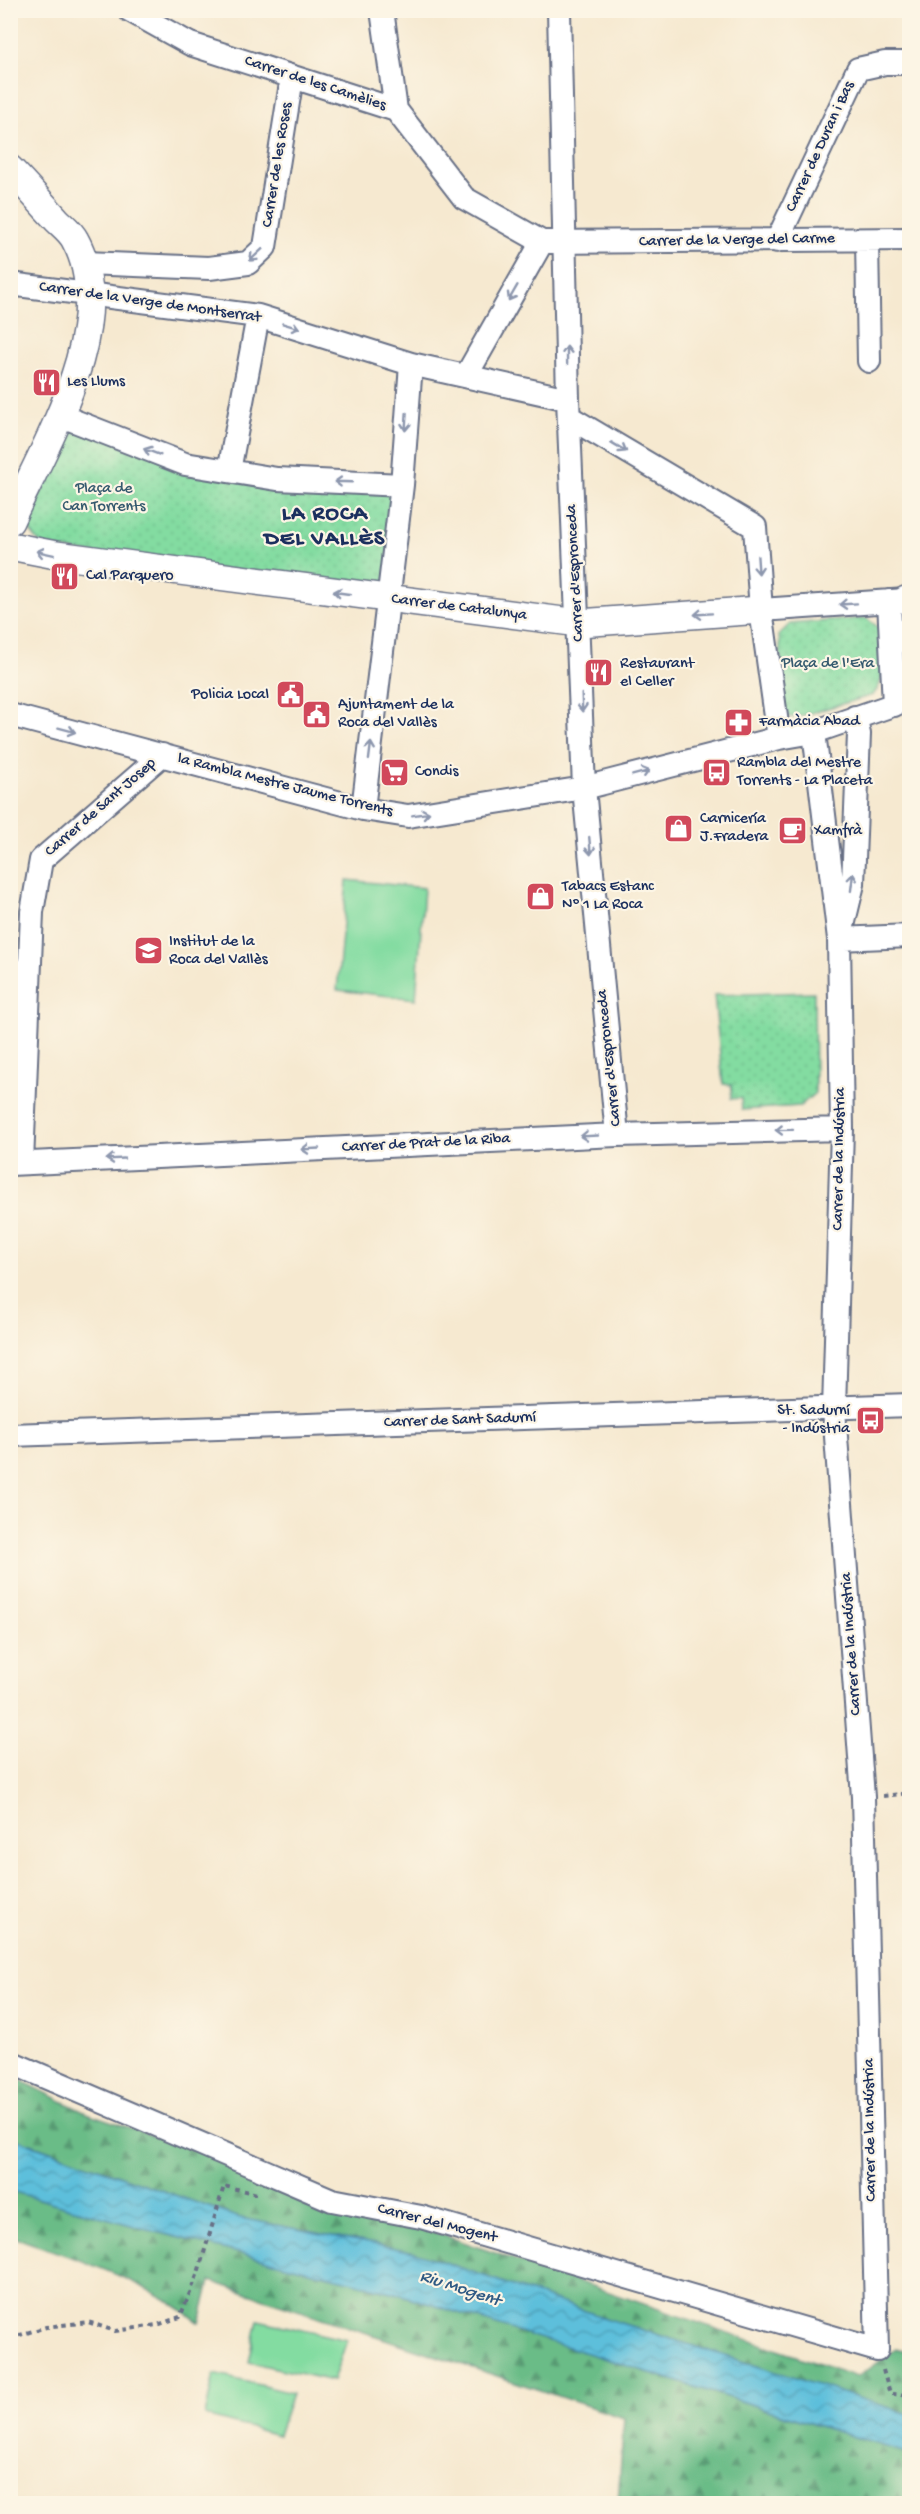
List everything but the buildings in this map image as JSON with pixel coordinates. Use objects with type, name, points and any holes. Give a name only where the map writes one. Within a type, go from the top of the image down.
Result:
[{"type":"street","name":"Carrer de les Camèlies","points":[[129,10],[190,44],[396,110],[464,198],[553,243]]},
{"type":"street","points":[[382,10],[396,110]]},
{"type":"street","name":"Carrer d'Espronceda","points":[[560,10],[553,243],[568,408],[579,623],[584,788],[617,1135]]},
{"type":"street","name":"Carrer de Duran i Bas","points":[[777,241],[858,69],[885,63],[909,63]]},
{"type":"street","name":"Carrer de les Roses","points":[[85,262],[209,268],[248,263],[265,247],[292,77]]},
{"type":"street","points":[[10,169],[74,238],[85,262],[89,293],[88,325],[81,358],[59,416],[10,521]]},
{"type":"street","name":"Carrer de la Verge del Carme","points":[[553,243],[909,239]]},
{"type":"street","points":[[867,240],[869,361]]},
{"type":"street","points":[[466,376],[553,243]]},
{"type":"street","name":"Carrer de la Verge de Montserrat","points":[[10,284],[258,316],[411,364],[466,376],[568,408],[755,527],[761,610],[779,738]]},
{"type":"street","points":[[229,471],[258,316]]},
{"type":"street","points":[[363,809],[402,485],[411,364]]},
{"type":"street","points":[[59,416],[185,464],[277,479],[402,485]]},
{"type":"street","name":"Carrer de Catalunya","points":[[10,546],[56,555],[388,600],[579,623],[902,600]]},
{"type":"street","points":[[902,600],[902,702]]},
{"type":"street","name":"la Rambla Mestre Jaume Torrents","points":[[10,715],[363,809],[408,816],[584,788],[779,738],[814,732],[902,702]]},
{"type":"street","name":"Carrer de la Indústria","points":[[839,939],[853,884],[859,734],[855,717]]},
{"type":"street","name":"Carrer de la Indústria","points":[[814,732],[839,939],[842,1129],[834,1410],[863,1797],[877,2350]]},
{"type":"street","name":"Carrer de Sant Josep","points":[[16,1164],[21,911],[41,860],[162,755]]},
{"type":"street","points":[[839,939],[909,936]]},
{"type":"street","name":"Carrer de Prat de la Riba","points":[[16,1164],[617,1135],[842,1129]]},
{"type":"street","name":"Carrer de Sant Sadurní","points":[[10,1435],[834,1410],[909,1405]]},
{"type":"street","name":"Carrer del Mogent","points":[[10,2062],[332,2200],[421,2217],[877,2350]]},
{"type":"path","points":[[10,2338],[46,2327],[88,2322],[115,2331],[157,2325],[180,2317],[198,2273],[224,2186]]},
{"type":"path","points":[[877,2350],[890,2394],[909,2395]]},
{"type":"green space","name":"Plaça de Can Torrents","points":[[71,420],[185,464],[397,491],[383,594],[42,546],[27,527]]},
{"type":"green space","name":"Plaça de l'Era","points":[[866,618],[879,628],[882,654],[881,680],[873,695],[797,717],[789,717],[785,713],[779,635],[790,624]]},
{"type":"green space","points":[[347,880],[424,888],[416,999],[337,990]]},
{"type":"green space","points":[[814,992],[815,1093],[800,1106],[742,1110],[741,1098],[731,1099],[732,1085],[723,1084],[714,995]]},
{"type":"green space","points":[[10,2075],[84,2112],[857,2377],[896,2349],[909,2353],[909,2414],[611,2320],[415,2252],[240,2218],[11,2137]]},
{"type":"green space","points":[[11,2191],[145,2229],[392,2292],[909,2454],[909,2503],[618,2503],[624,2418],[210,2281],[200,2323],[178,2307],[133,2282],[11,2236]]},
{"type":"green space","points":[[258,2320],[347,2340],[333,2381],[249,2362]]},
{"type":"green space","points":[[214,2374],[292,2393],[278,2435],[205,2416]]},
{"type":"water","name":"Riu Mogent","points":[[10,2137],[240,2218],[415,2252],[611,2320],[909,2414],[909,2454],[392,2292],[145,2229],[11,2191]]},
{"type":"place","name":"Les Llums","points":[[46,382]]},
{"type":"place","name":"Cal Parquero","points":[[65,576]]},
{"type":"place","name":"Restaurant el Celler","points":[[599,673]]},
{"type":"place","name":"Policia Local","points":[[290,695]]},
{"type":"place","name":"Ajuntament de la Roca del Vallès","points":[[317,714]]},
{"type":"place","name":"Farmàcia Abad","points":[[738,722]]},
{"type":"place","name":"Condis","points":[[394,772]]},
{"type":"place","name":"Rambla del Mestre Torrents - La Placeta","points":[[716,772]]},
{"type":"place","name":"Carnicería J.Fradera","points":[[679,828]]},
{"type":"place","name":"Xamfrà","points":[[793,831]]},
{"type":"place","name":"Tabacs Estanc Nº 1 La Roca","points":[[541,896]]},
{"type":"place","name":"Institut de la Roca del Vallès","points":[[148,951]]},
{"type":"place","name":"St. Sadurní - Indústria","points":[[871,1420]]},
{"type":"district","name":"LA ROCA DEL VALLÈS","points":[[325,528]]}]
